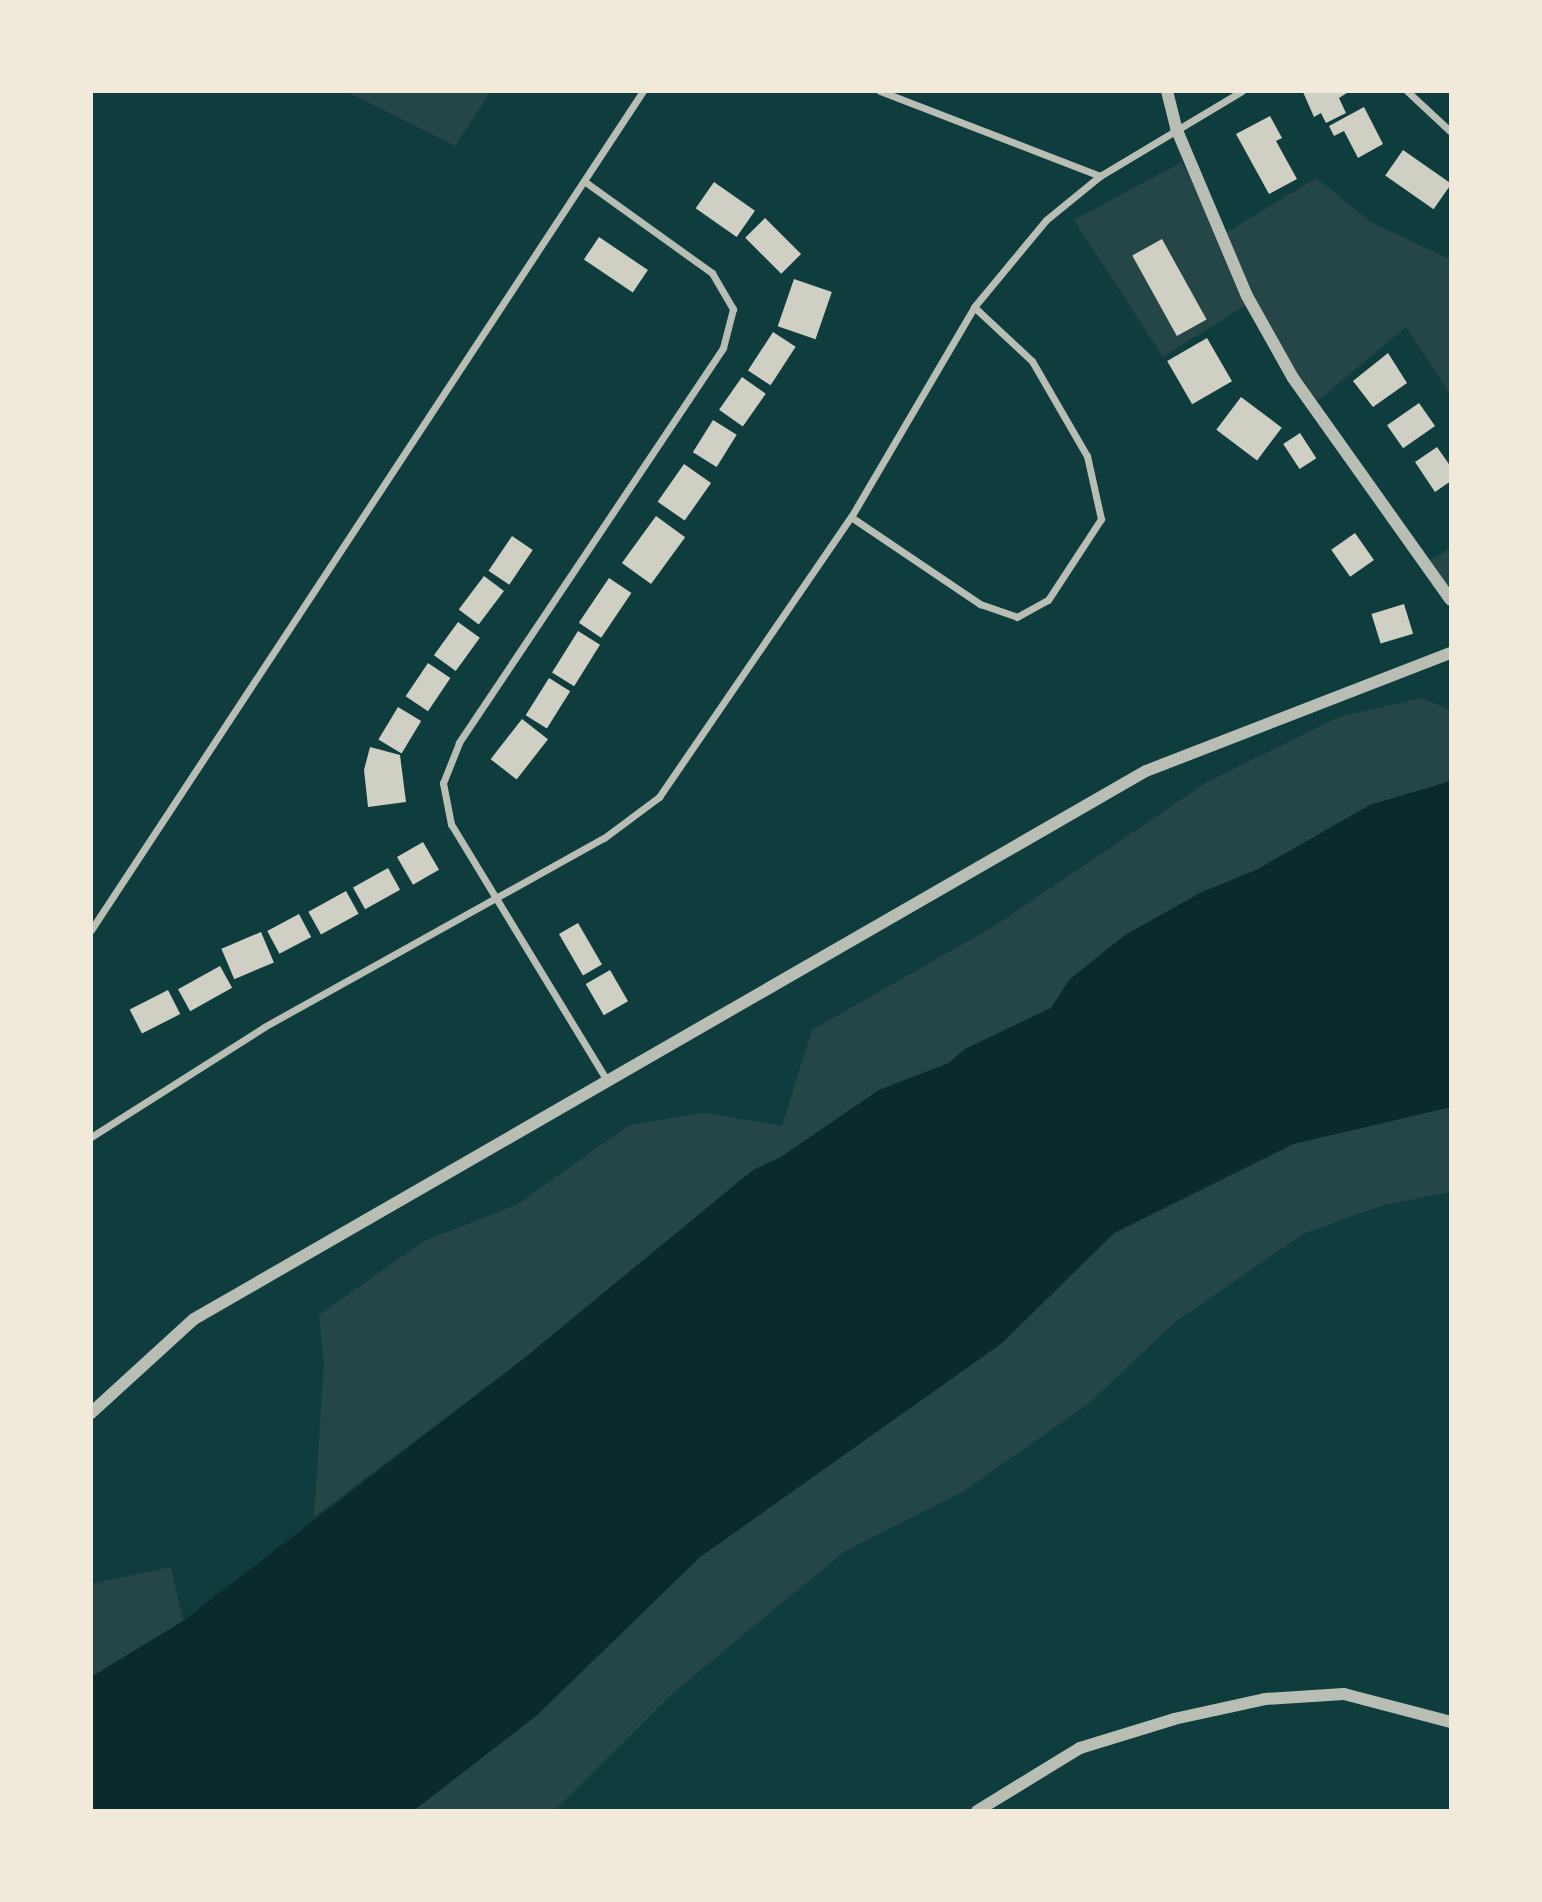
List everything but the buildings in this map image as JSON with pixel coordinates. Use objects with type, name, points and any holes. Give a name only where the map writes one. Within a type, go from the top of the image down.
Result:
[{"type":"street","points":[[91,930],[643,91]]},
{"type":"street","points":[[880,91],[1100,176]]},
{"type":"street","points":[[1167,91],[1176,128],[1247,296],[1293,378],[1451,600]]},
{"type":"street","points":[[91,1137],[264,1027],[604,838],[659,797],[851,517],[974,307],[1046,220],[1100,176],[1176,128],[1242,91]]},
{"type":"street","points":[[1407,91],[1451,132]]},
{"type":"street","points":[[584,181],[712,273],[733,309],[723,348],[459,743],[443,783],[451,824],[493,899],[607,1081]]},
{"type":"street","points":[[851,517],[981,604],[1017,617],[1048,600],[1101,519],[1087,456],[1032,362],[974,307]]},
{"type":"street","points":[[91,1413],[194,1319],[1146,771],[1451,653]]},
{"type":"street","points":[[977,1811],[1080,1748],[1174,1719],[1265,1699],[1344,1694],[1451,1722]]},
{"type":"shaded area","points":[[345,91],[491,91],[455,146]]},
{"type":"shaded area","points":[[1182,162],[1219,237],[1316,178],[1371,222],[1451,260],[1451,396],[1406,327],[1315,403],[1254,300],[1163,357],[1074,220]]},
{"type":"shaded area","points":[[1451,548],[1451,600],[1425,563]]},
{"type":"shaded area","points":[[1421,698],[1451,710],[1451,781],[1370,805],[1256,870],[1200,893],[1125,935],[1069,980],[1051,1008],[965,1049],[949,1063],[879,1090],[781,1157],[753,1170],[522,1360],[314,1517],[324,1363],[319,1315],[424,1241],[518,1204],[629,1125],[703,1113],[782,1126],[812,1030],[996,925],[1207,782],[1339,717]]},
{"type":"shaded area","points":[[1451,781],[1451,1107],[1293,1144],[1114,1233],[1002,1343],[700,1557],[537,1715],[413,1811],[91,1811],[91,1677],[183,1621],[522,1360],[753,1170],[781,1157],[879,1090],[949,1063],[965,1049],[1051,1008],[1069,980],[1125,935],[1200,893],[1256,870],[1370,805]]},
{"type":"shaded area","points":[[1451,1107],[1451,1192],[1383,1205],[1303,1234],[1175,1322],[1088,1404],[964,1491],[845,1551],[675,1691],[554,1811],[413,1811],[537,1715],[700,1557],[1002,1343],[1114,1233],[1293,1144]]},
{"type":"shaded area","points":[[171,1567],[183,1621],[91,1677],[91,1584]]}]
